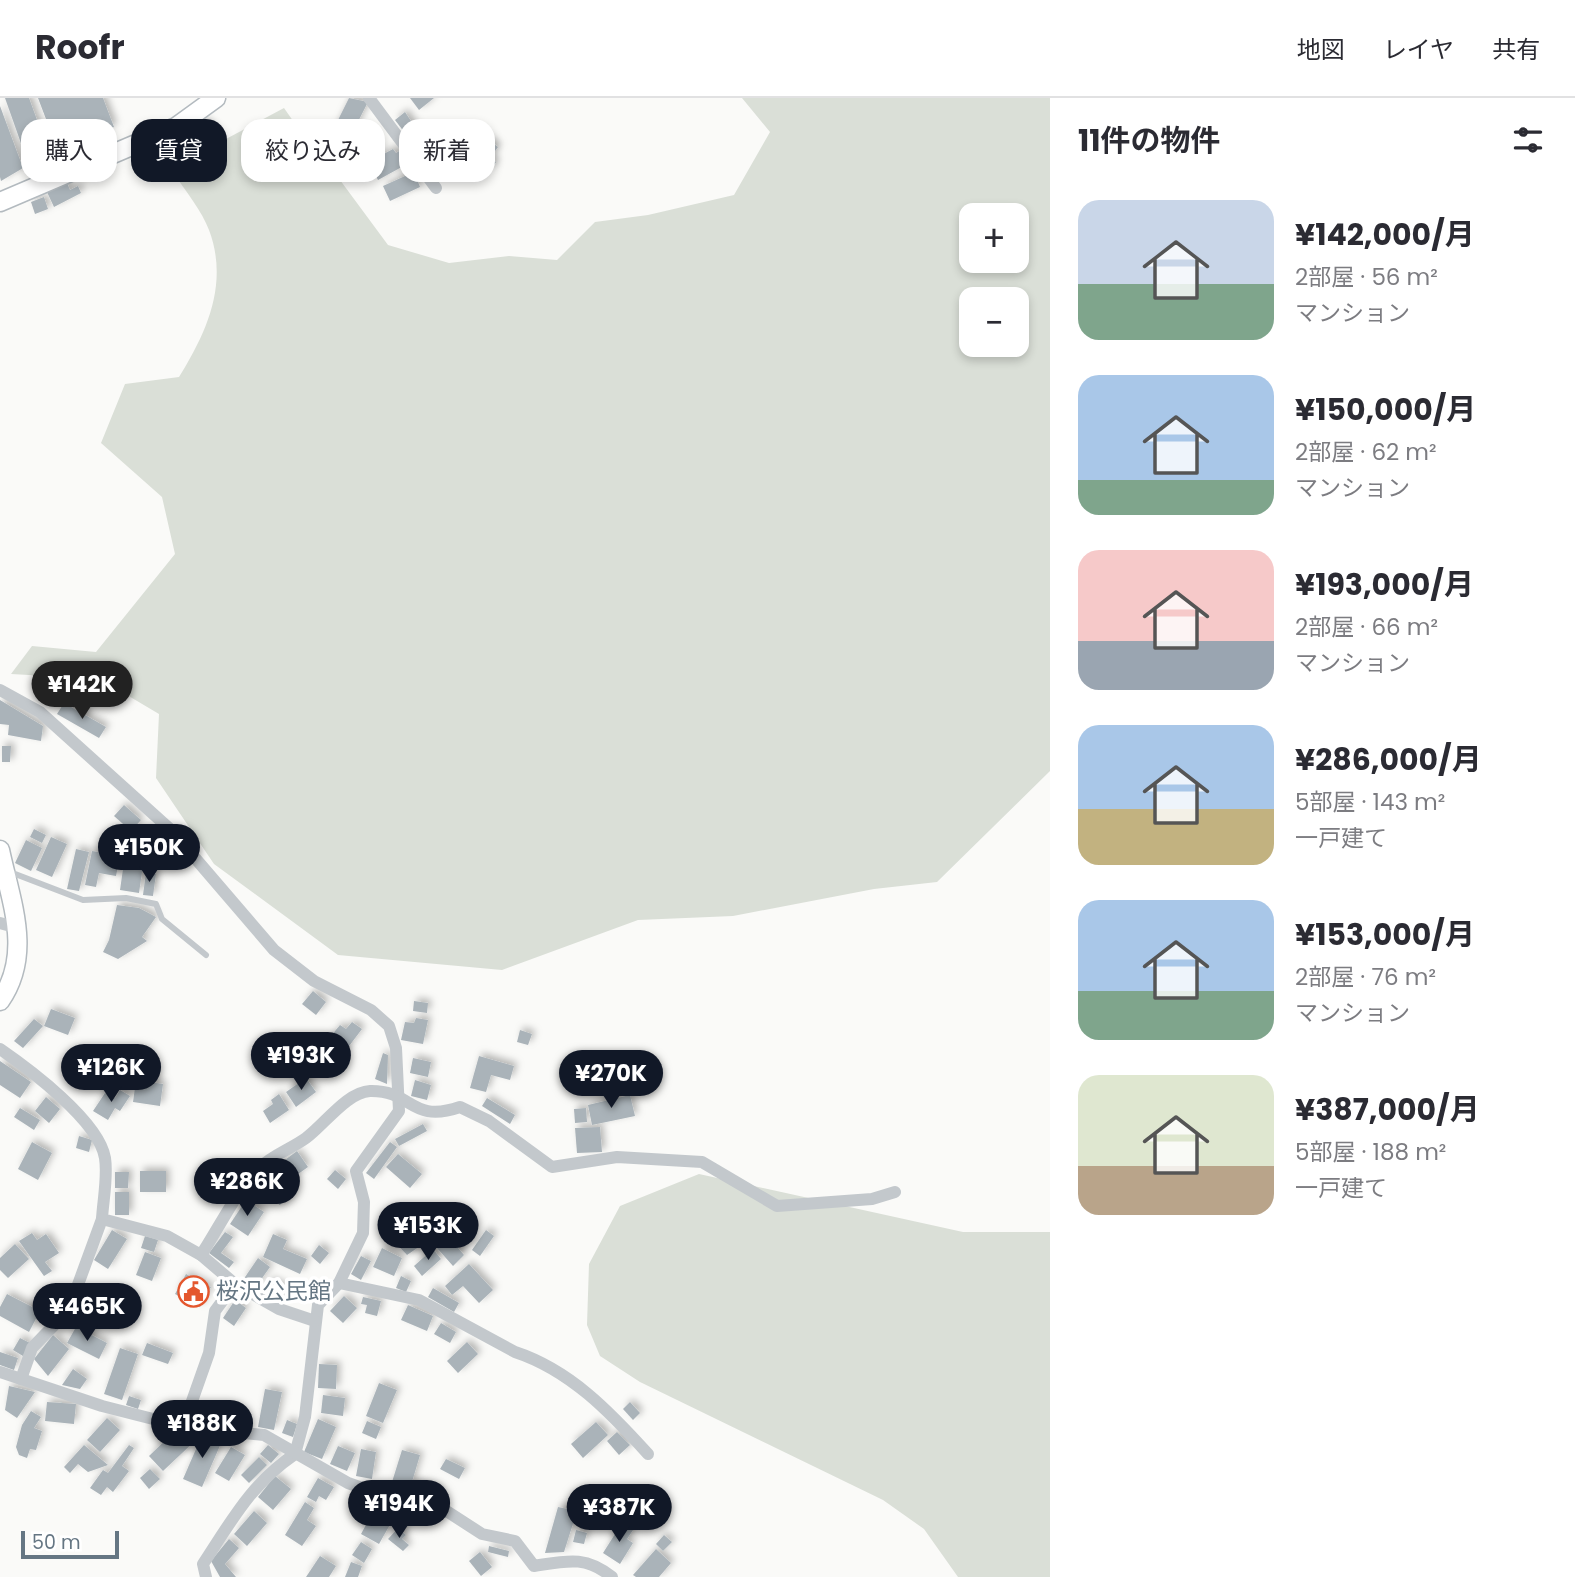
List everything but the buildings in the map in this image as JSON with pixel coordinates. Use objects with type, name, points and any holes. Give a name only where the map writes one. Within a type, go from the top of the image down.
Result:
[{"type":"main road","points":[[0,202],[176,127],[216,98]]},
{"type":"main road","points":[[0,850],[18,928],[19,956],[7,991],[0,1002]]},
{"type":"street","points":[[369,98],[436,188]]},
{"type":"street","points":[[0,690],[40,712],[171,830],[274,950],[314,981],[371,1010],[389,1026],[396,1048],[399,1111],[356,1171],[364,1202],[363,1233],[339,1283],[318,1305],[305,1417],[295,1454],[268,1472],[248,1497],[203,1564],[206,1577]]},
{"type":"street","points":[[0,923],[18,928]]},
{"type":"street","points":[[0,1049],[44,1079],[95,1136],[105,1157],[102,1219],[72,1301],[60,1319],[32,1348],[21,1379]]},
{"type":"street","points":[[201,1255],[257,1169],[307,1137],[347,1102],[368,1091],[397,1094],[417,1110],[440,1114],[460,1107],[489,1121],[552,1167],[617,1157],[702,1162],[777,1206],[872,1199],[895,1192]]},
{"type":"street","points":[[102,1219],[167,1236],[201,1255],[235,1284],[279,1309],[315,1321]]},
{"type":"street","points":[[339,1283],[419,1300],[515,1352],[531,1357],[597,1399],[648,1454]]},
{"type":"street","points":[[186,1421],[209,1353],[215,1311],[235,1284]]},
{"type":"street","points":[[0,1372],[102,1406],[156,1420],[186,1421],[224,1432],[264,1435],[402,1509],[448,1512],[482,1534],[516,1541],[534,1566],[577,1559],[601,1568],[612,1577]]},
{"type":"lane","points":[[4,870],[83,900],[126,898],[156,904],[162,919],[206,955]]},
{"type":"shaded area","points":[[742,98],[1050,98],[1050,771],[937,882],[874,889],[733,916],[638,920],[502,970],[338,955],[214,864],[156,778],[159,714],[100,679],[11,674],[32,646],[96,652],[175,554],[162,497],[101,443],[125,384],[179,377],[206,325],[216,288],[215,250],[202,216],[180,182],[227,182],[227,138],[241,131],[241,182],[341,182],[388,245],[449,263],[509,256],[557,260],[595,222],[648,215],[734,195],[770,132]]},
{"type":"shaded area","points":[[284,108],[292,119],[263,119]]},
{"type":"shaded area","points":[[699,1174],[963,1232],[1050,1232],[1050,1577],[958,1577],[924,1529],[883,1500],[640,1382],[600,1356],[587,1325],[589,1264],[620,1206]]},
{"type":"place","name":"桜沢公民館","points":[[193,1291]]}]
